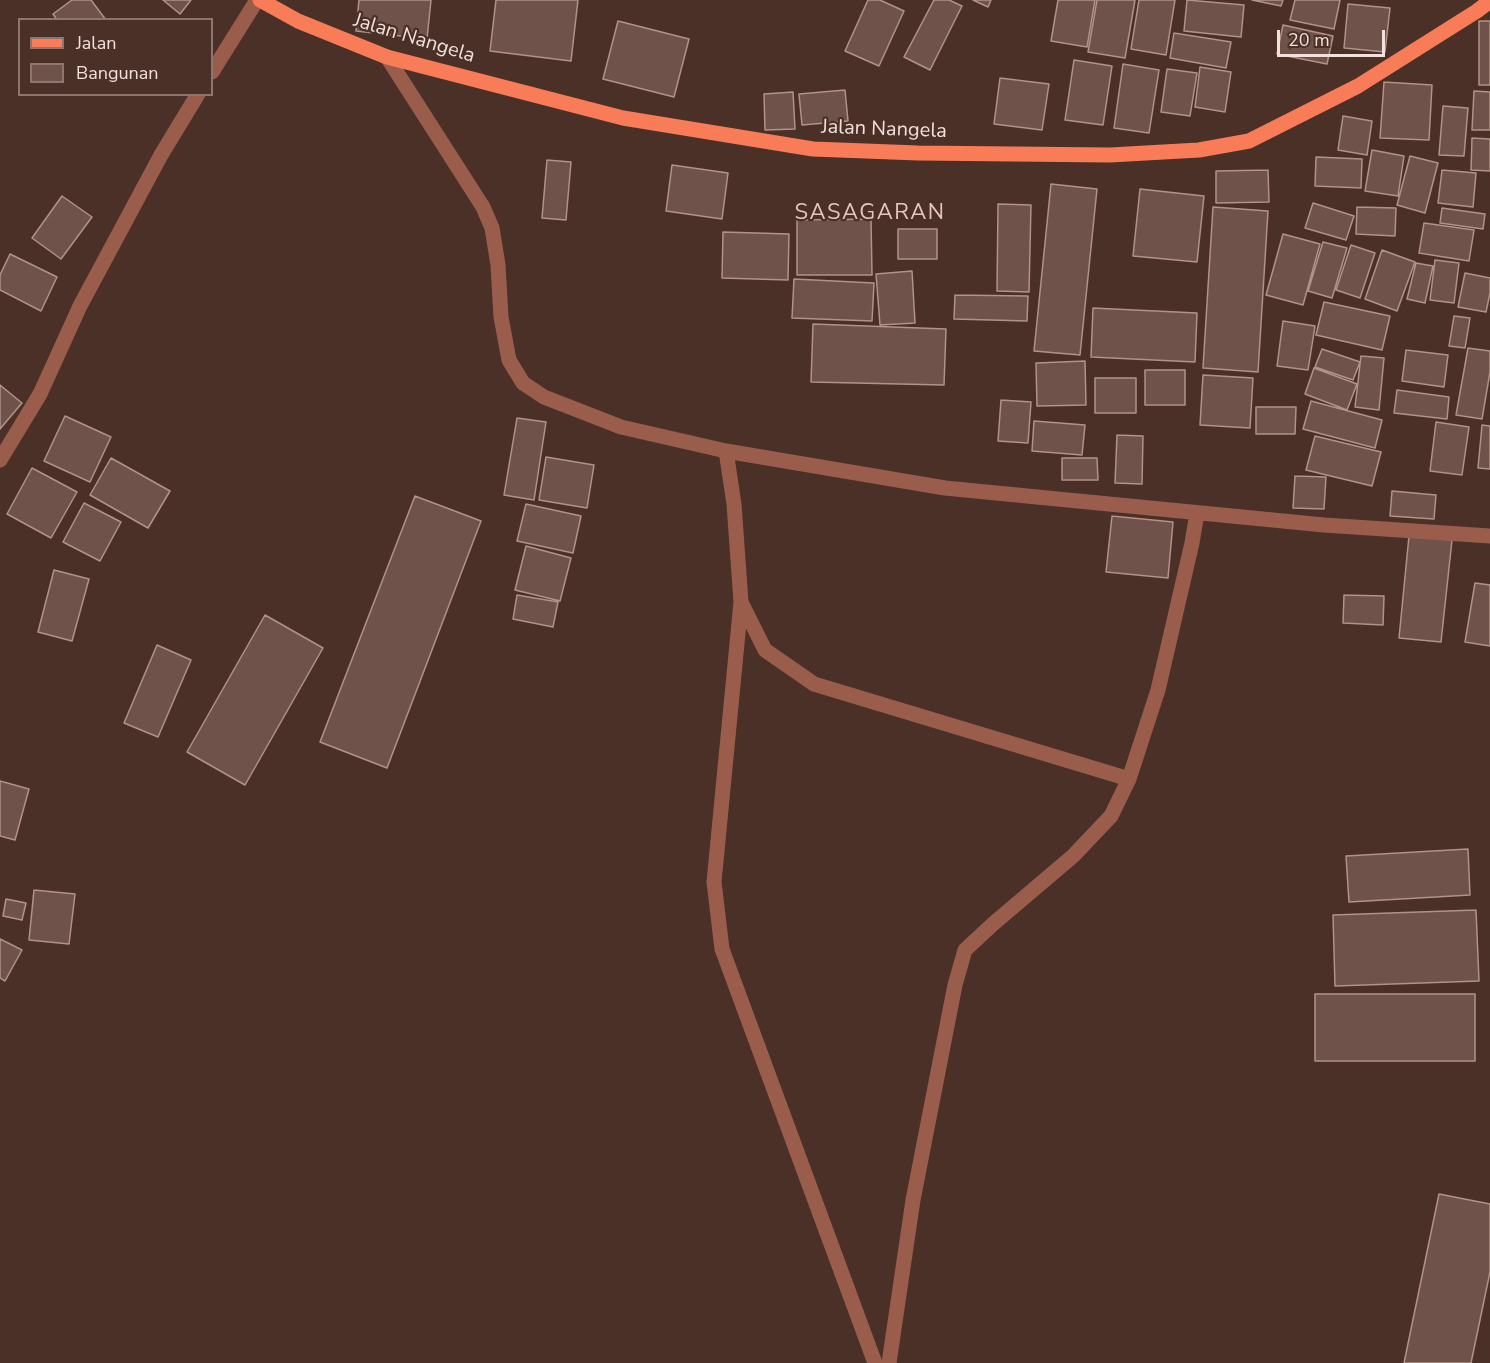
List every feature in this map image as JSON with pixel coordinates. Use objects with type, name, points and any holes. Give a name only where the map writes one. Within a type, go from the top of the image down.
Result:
[{"type":"main road","name":"Jalan Nangela","points":[[258,0],[298,21],[387,57],[622,118],[813,149],[918,153],[1110,155],[1199,150],[1249,141],[1358,86],[1490,1]]},
{"type":"street","points":[[213,70],[258,0]]},
{"type":"street","points":[[387,57],[474,192],[492,228],[498,265],[501,317],[509,360],[523,383],[544,397],[621,427],[726,451],[945,488],[1324,525],[1490,536]]},
{"type":"street","points":[[0,460],[40,394],[80,306],[161,155],[197,96]]},
{"type":"street","points":[[726,451],[734,504],[741,602],[714,882],[722,948],[876,1363]]},
{"type":"street","points":[[889,1363],[913,1200],[955,985],[965,950],[1073,856],[1111,816],[1129,779],[1158,690],[1197,513]]},
{"type":"street","points":[[741,602],[765,650],[814,684],[1129,779]]},
{"type":"building","points":[[72,0],[91,0],[104,18],[56,18],[53,14]]},
{"type":"building","points":[[163,0],[191,0],[180,14]]},
{"type":"building","points":[[359,0],[431,0],[427,39],[356,31]]},
{"type":"building","points":[[496,0],[578,0],[571,61],[490,51]]},
{"type":"building","points":[[868,0],[880,0],[904,11],[879,66],[845,51]]},
{"type":"building","points":[[934,0],[949,0],[962,6],[930,70],[904,57]]},
{"type":"building","points":[[973,0],[991,0],[988,7]]},
{"type":"building","points":[[1058,0],[1095,0],[1087,47],[1051,41]]},
{"type":"building","points":[[1097,0],[1135,0],[1125,58],[1088,52]]},
{"type":"building","points":[[1139,0],[1175,0],[1166,55],[1131,49]]},
{"type":"building","points":[[1187,0],[1244,5],[1241,37],[1184,31]]},
{"type":"building","points":[[1252,0],[1283,0],[1281,6]]},
{"type":"building","points":[[1295,0],[1340,0],[1334,29],[1290,20]]},
{"type":"building","points":[[1348,4],[1390,8],[1385,52],[1344,48]]},
{"type":"building","points":[[618,21],[689,39],[674,97],[603,79]]},
{"type":"building","points":[[1479,21],[1490,21],[1490,85],[1479,85]]},
{"type":"building","points":[[1283,25],[1333,36],[1327,64],[1277,54]]},
{"type":"building","points":[[1174,33],[1231,42],[1226,68],[1170,58]]},
{"type":"building","points":[[1074,60],[1112,66],[1103,125],[1065,120]]},
{"type":"building","points":[[1123,64],[1159,70],[1149,133],[1114,128]]},
{"type":"building","points":[[1200,67],[1231,72],[1225,112],[1195,107]]},
{"type":"building","points":[[1167,69],[1197,73],[1190,116],[1161,112]]},
{"type":"building","points":[[1000,78],[1049,84],[1042,130],[994,124]]},
{"type":"building","points":[[1384,82],[1432,85],[1429,140],[1380,138]]},
{"type":"building","points":[[845,90],[848,121],[802,125],[799,94]]},
{"type":"building","points":[[1474,91],[1490,92],[1490,130],[1472,130]]},
{"type":"building","points":[[793,92],[795,129],[765,130],[764,94]]},
{"type":"building","points":[[1443,106],[1468,108],[1464,156],[1439,155]]},
{"type":"building","points":[[1343,116],[1372,121],[1367,155],[1338,150]]},
{"type":"building","points":[[1472,138],[1490,139],[1490,171],[1471,170]]},
{"type":"building","points":[[1372,150],[1404,156],[1398,196],[1365,191]]},
{"type":"building","points":[[1410,156],[1438,163],[1425,213],[1397,205]]},
{"type":"building","points":[[1316,157],[1362,159],[1361,188],[1315,186]]},
{"type":"building","points":[[547,160],[571,162],[566,220],[542,218]]},
{"type":"building","points":[[672,165],[728,173],[722,219],[666,211]]},
{"type":"building","points":[[1268,170],[1269,202],[1216,203],[1216,171]]},
{"type":"building","points":[[1442,170],[1476,173],[1473,207],[1438,203]]},
{"type":"building","points":[[1051,184],[1097,189],[1080,355],[1034,351]]},
{"type":"building","points":[[1140,189],[1204,196],[1197,262],[1133,256]]},
{"type":"building","points":[[62,196],[92,217],[61,259],[32,238]]},
{"type":"building","points":[[1313,203],[1354,216],[1346,240],[1305,228]]},
{"type":"building","points":[[998,204],[1031,205],[1029,292],[997,291]]},
{"type":"building","points":[[1213,207],[1268,211],[1258,372],[1203,368]]},
{"type":"building","points":[[1357,207],[1396,208],[1395,236],[1356,234]]},
{"type":"building","points":[[1442,208],[1485,214],[1483,229],[1440,223]]},
{"type":"building","points":[[871,219],[872,275],[797,275],[797,220]]},
{"type":"building","points":[[1424,223],[1474,230],[1469,261],[1419,253]]},
{"type":"building","points":[[898,229],[937,229],[937,259],[898,259]]},
{"type":"building","points":[[723,232],[789,234],[788,280],[722,278]]},
{"type":"building","points":[[1283,234],[1320,244],[1303,305],[1266,295]]},
{"type":"building","points":[[1323,242],[1347,248],[1332,298],[1308,291]]},
{"type":"building","points":[[1351,245],[1375,253],[1360,298],[1336,290]]},
{"type":"building","points":[[1382,250],[1415,262],[1397,311],[1365,299]]},
{"type":"building","points":[[10,254],[57,277],[41,311],[0,290],[0,275]]},
{"type":"building","points":[[1435,260],[1459,263],[1454,303],[1430,300]]},
{"type":"building","points":[[1416,263],[1433,266],[1425,303],[1407,299]]},
{"type":"building","points":[[912,271],[915,323],[880,325],[876,274]]},
{"type":"building","points":[[1465,273],[1490,278],[1486,312],[1458,307]]},
{"type":"building","points":[[794,279],[874,283],[872,321],[792,318]]},
{"type":"building","points":[[955,295],[1028,296],[1027,321],[954,319]]},
{"type":"building","points":[[1324,302],[1390,316],[1382,350],[1316,335]]},
{"type":"building","points":[[1093,308],[1197,313],[1195,362],[1091,357]]},
{"type":"building","points":[[1454,316],[1470,318],[1465,348],[1449,346]]},
{"type":"building","points":[[1283,321],[1315,326],[1308,370],[1277,366]]},
{"type":"building","points":[[813,324],[946,329],[944,385],[811,382]]},
{"type":"building","points":[[1468,348],[1490,351],[1490,372],[1482,419],[1456,415]]},
{"type":"building","points":[[1322,349],[1360,362],[1353,380],[1315,367]]},
{"type":"building","points":[[1406,350],[1448,355],[1444,387],[1402,381]]},
{"type":"building","points":[[1361,356],[1384,358],[1379,410],[1355,407]]},
{"type":"building","points":[[1085,361],[1086,405],[1037,406],[1036,363]]},
{"type":"building","points":[[1314,368],[1357,384],[1347,410],[1305,394]]},
{"type":"building","points":[[1145,370],[1185,370],[1185,405],[1145,405]]},
{"type":"building","points":[[1203,375],[1253,378],[1250,428],[1200,425]]},
{"type":"building","points":[[1095,378],[1136,378],[1136,413],[1095,413]]},
{"type":"building","points":[[0,385],[22,403],[0,429]]},
{"type":"building","points":[[1397,390],[1449,397],[1447,419],[1394,413]]},
{"type":"building","points":[[1001,400],[1031,402],[1028,443],[998,441]]},
{"type":"building","points":[[1311,401],[1382,420],[1375,448],[1303,429]]},
{"type":"building","points":[[1256,407],[1296,407],[1295,434],[1256,434]]},
{"type":"building","points":[[65,416],[111,437],[90,482],[44,461]]},
{"type":"building","points":[[517,418],[546,422],[534,500],[504,495]]},
{"type":"building","points":[[1034,421],[1085,425],[1082,455],[1032,451]]},
{"type":"building","points":[[1436,422],[1469,427],[1462,475],[1430,471]]},
{"type":"building","points":[[1482,425],[1490,426],[1490,469],[1478,468]]},
{"type":"building","points":[[1117,435],[1143,436],[1142,484],[1115,483]]},
{"type":"building","points":[[1315,436],[1381,452],[1372,486],[1306,470]]},
{"type":"building","points":[[546,457],[594,465],[587,508],[539,500]]},
{"type":"building","points":[[111,458],[170,491],[148,528],[90,495]]},
{"type":"building","points":[[1062,458],[1097,458],[1098,480],[1062,480]]},
{"type":"building","points":[[32,468],[77,492],[51,538],[7,514]]},
{"type":"building","points":[[1295,476],[1326,477],[1324,509],[1293,508]]},
{"type":"building","points":[[1392,491],[1436,495],[1434,519],[1390,516]]},
{"type":"building","points":[[415,496],[481,521],[387,768],[320,742]]},
{"type":"building","points":[[84,503],[121,522],[100,561],[63,542]]},
{"type":"building","points":[[526,504],[581,516],[573,553],[517,541]]},
{"type":"building","points":[[1112,516],[1173,522],[1168,578],[1106,572]]},
{"type":"building","points":[[1409,536],[1452,540],[1441,642],[1399,638]]},
{"type":"building","points":[[526,546],[571,558],[560,601],[515,590]]},
{"type":"building","points":[[54,570],[89,579],[72,641],[38,632]]},
{"type":"building","points":[[1475,583],[1490,585],[1490,646],[1465,642]]},
{"type":"building","points":[[517,595],[558,602],[553,627],[513,619]]},
{"type":"building","points":[[1344,595],[1384,596],[1383,625],[1343,623]]},
{"type":"building","points":[[265,615],[323,648],[245,785],[187,752]]},
{"type":"building","points":[[157,645],[191,660],[158,737],[124,723]]},
{"type":"building","points":[[0,781],[29,789],[15,840],[0,836]]},
{"type":"building","points":[[1468,849],[1470,895],[1349,902],[1346,856]]},
{"type":"building","points":[[34,890],[75,894],[69,944],[29,940]]},
{"type":"building","points":[[6,899],[26,903],[22,920],[3,916]]},
{"type":"building","points":[[1476,910],[1479,981],[1335,986],[1333,915]]},
{"type":"building","points":[[0,939],[22,950],[5,981],[0,978]]},
{"type":"building","points":[[1315,994],[1475,994],[1475,1061],[1315,1061]]},
{"type":"building","points":[[1439,1194],[1490,1204],[1490,1272],[1471,1363],[1404,1363]]},
{"type":"district","name":"SASAGARAN","points":[[870,214]]}]
